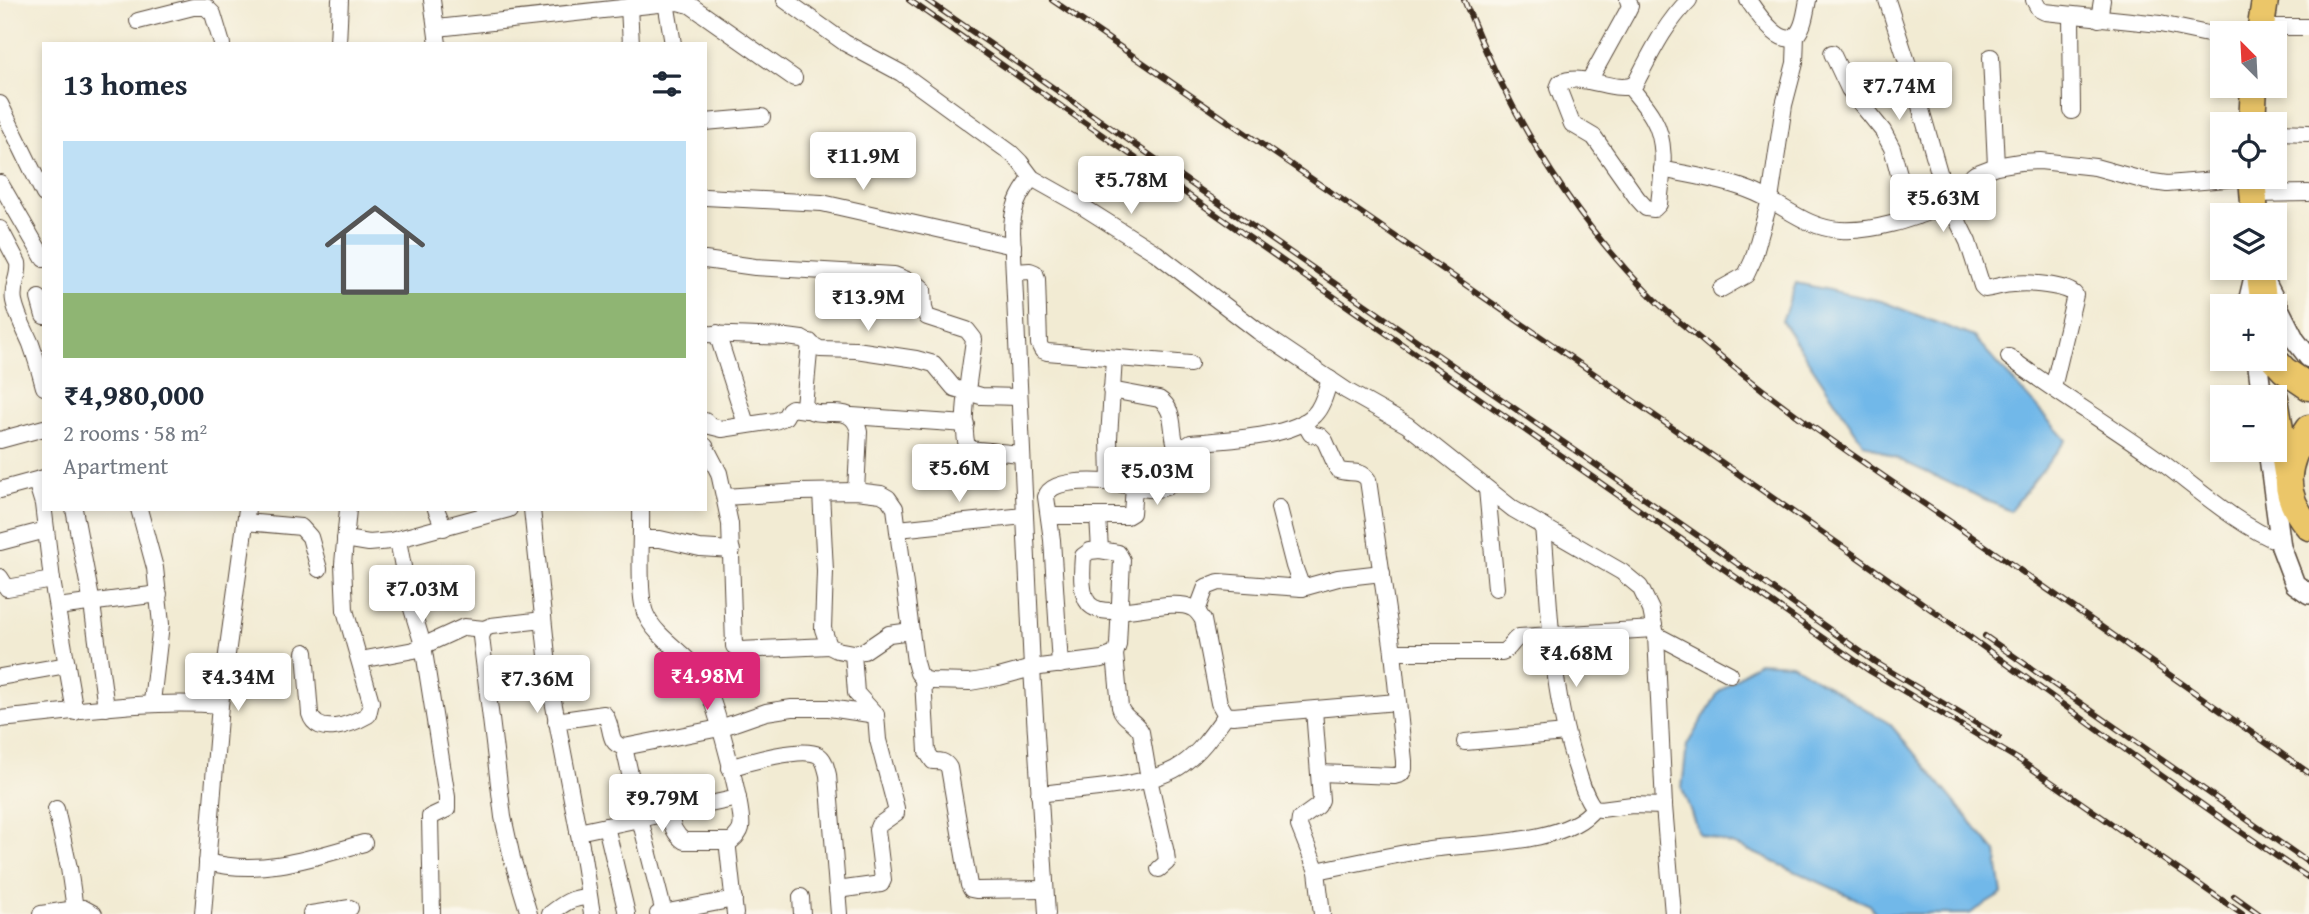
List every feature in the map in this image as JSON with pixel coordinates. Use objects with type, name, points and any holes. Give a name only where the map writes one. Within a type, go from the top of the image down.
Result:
[{"type":"highway","points":[[2262,21],[2265,0]]},
{"type":"highway","points":[[2285,371],[2309,387]]},
{"type":"highway","points":[[2289,486],[2293,454],[2309,428]]},
{"type":"highway","points":[[2285,462],[2293,504],[2309,527]]},
{"type":"street","points":[[338,42],[340,0],[346,0]]},
{"type":"street","points":[[432,0],[438,36],[548,17],[677,2],[690,5],[794,78]]},
{"type":"street","points":[[548,17],[549,0]]},
{"type":"street","points":[[785,0],[828,32],[881,60],[936,97],[1011,153],[1032,178],[1156,253],[1258,331],[1330,379],[1407,425],[1513,509],[1622,572],[1640,587],[1651,610],[1655,632],[1664,806],[1673,914]]},
{"type":"street","points":[[1589,81],[1630,6],[1628,0]]},
{"type":"street","points":[[1630,87],[1653,118],[1663,148],[1659,204],[1651,210],[1637,198],[1594,137],[1576,128],[1569,118],[1558,88],[1560,83],[1569,79],[1630,87],[1635,84],[1662,32],[1689,0]]},
{"type":"street","points":[[1748,0],[1768,27],[1780,37],[1796,35]]},
{"type":"street","points":[[1721,289],[1746,275],[1753,261],[1769,200],[1784,105],[1795,63],[1796,35],[1801,28],[1808,0]]},
{"type":"street","points":[[1887,0],[1948,200],[1968,242],[1985,289],[2017,283],[2073,291],[2076,300],[2053,388]]},
{"type":"street","points":[[2034,0],[2039,9],[2045,12],[2160,24],[2210,34]]},
{"type":"street","points":[[2099,19],[2102,0]]},
{"type":"street","points":[[666,2],[673,42]]},
{"type":"street","points":[[138,21],[193,7],[206,7],[213,15],[221,42]]},
{"type":"street","points":[[629,7],[631,42]]},
{"type":"street","points":[[2071,15],[2072,111]]},
{"type":"street","points":[[2287,28],[2309,27]]},
{"type":"street","points":[[1832,53],[1849,89],[1883,131],[1892,148],[1900,178],[1917,216]]},
{"type":"street","points":[[1991,57],[1996,166]]},
{"type":"street","points":[[0,104],[42,190]]},
{"type":"street","points":[[707,122],[762,117]]},
{"type":"street","points":[[2287,132],[2309,133]]},
{"type":"street","points":[[1662,169],[1735,185],[1769,200],[1811,224],[1839,230],[1873,227],[1917,216],[1948,200],[1975,174],[1996,166],[2020,162],[2067,163],[2095,167],[2167,184],[2309,193]]},
{"type":"street","points":[[1032,178],[1020,192],[1012,213],[1013,246],[1024,516],[1049,666]]},
{"type":"street","points":[[0,183],[42,256]]},
{"type":"street","points":[[707,197],[822,203],[1013,246]]},
{"type":"street","points":[[0,229],[18,263],[19,269],[7,283],[42,380]]},
{"type":"street","points":[[707,260],[755,267],[894,275],[918,284],[923,291],[927,317],[967,330],[974,339],[967,393],[968,449],[1021,454]]},
{"type":"street","points":[[1015,272],[1035,273],[1042,350],[1190,364]]},
{"type":"street","points":[[2265,280],[2295,340],[2309,358]]},
{"type":"street","points":[[38,298],[42,310]]},
{"type":"street","points":[[746,424],[711,333],[788,337],[810,342],[820,349],[856,350],[934,364],[954,388],[967,393],[1019,397]]},
{"type":"street","points":[[806,410],[803,401],[810,342]]},
{"type":"street","points":[[2009,357],[2119,432],[2250,527],[2280,542]]},
{"type":"street","points":[[1110,482],[1109,438],[1114,358]]},
{"type":"street","points":[[1047,914],[1039,794],[1049,666],[1047,491],[1053,486],[1110,482],[1161,489],[1172,486],[1178,480],[1179,454],[1182,447],[1191,443],[1282,431],[1304,422],[1315,415],[1330,379]]},
{"type":"street","points":[[1111,390],[1165,403],[1175,442],[1182,447]]},
{"type":"street","points":[[707,422],[716,429],[780,420],[792,408],[852,416],[966,424]]},
{"type":"street","points":[[852,416],[858,423],[859,432],[856,491]]},
{"type":"street","points":[[1304,422],[1311,434],[1320,436],[1325,441],[1338,470],[1359,472],[1368,480],[1393,652],[1404,761],[1401,774],[1320,774]]},
{"type":"street","points":[[0,440],[42,429]]},
{"type":"street","points":[[707,450],[719,473],[726,497],[732,550],[734,646],[740,650],[829,646],[853,653],[864,651],[889,634],[911,631]]},
{"type":"street","points":[[2270,462],[2280,542],[2295,584],[2309,594]]},
{"type":"street","points":[[0,490],[40,480]]},
{"type":"street","points":[[1049,516],[1121,516],[1132,513],[1133,487]]},
{"type":"street","points":[[1487,489],[1496,588]]},
{"type":"street","points":[[726,497],[856,491],[881,494],[888,498],[895,508],[915,662],[923,679],[970,682],[1049,666],[1102,659],[1115,654]]},
{"type":"street","points":[[821,492],[825,571],[823,629],[829,646]]},
{"type":"street","points":[[1279,508],[1302,588]]},
{"type":"street","points":[[44,511],[52,580],[75,712]]},
{"type":"street","points":[[74,511],[92,604],[106,708]]},
{"type":"street","points":[[140,511],[155,568],[161,624],[152,702]]},
{"type":"street","points":[[305,652],[312,722],[324,728],[349,723],[369,715],[371,702],[345,610],[343,564],[348,511]]},
{"type":"street","points":[[437,511],[444,528]]},
{"type":"street","points":[[345,539],[369,543],[398,540],[502,511]]},
{"type":"street","points":[[532,511],[556,721],[592,914]]},
{"type":"street","points":[[624,747],[661,913],[734,907],[727,849],[730,841],[741,829],[738,798],[709,693],[696,670],[646,617],[642,597],[641,511]]},
{"type":"street","points":[[203,914],[220,705],[246,516],[301,527],[310,537],[319,569]]},
{"type":"street","points":[[898,528],[1024,516]]},
{"type":"street","points":[[1098,516],[1100,550]]},
{"type":"street","points":[[1543,526],[1555,679],[1566,733],[1582,783],[1594,808]]},
{"type":"street","points":[[0,542],[47,530]]},
{"type":"street","points":[[642,540],[660,539],[700,548],[732,550]]},
{"type":"street","points":[[398,540],[409,599],[424,645],[448,804],[443,811],[430,817],[432,914]]},
{"type":"street","points":[[1159,869],[1167,862],[1166,853],[1141,732],[1138,726],[1122,714],[1119,707],[1115,654],[1118,645],[1119,610],[1122,560],[1118,553],[1100,550],[1086,552],[1083,556],[1085,598],[1091,607],[1100,611],[1119,610],[1182,605],[1197,611],[1203,620],[1219,703],[1226,715]]},
{"type":"street","points":[[1197,611],[1206,587],[1219,582],[1302,588],[1338,578],[1382,573]]},
{"type":"street","points":[[2,585],[52,580]]},
{"type":"street","points":[[57,607],[159,594]]},
{"type":"street","points":[[360,660],[414,650],[464,627],[484,629],[543,620]]},
{"type":"street","points":[[484,629],[481,637],[503,817],[512,858],[530,914]]},
{"type":"street","points":[[1393,652],[1502,652],[1507,651],[1514,639],[1519,638],[1655,632],[1730,674]]},
{"type":"street","points":[[837,890],[877,886],[883,880],[877,830],[879,825],[896,813],[878,740],[876,715],[856,693],[853,653]]},
{"type":"street","points":[[0,677],[67,665]]},
{"type":"street","points":[[923,679],[927,752],[933,761],[947,763],[949,768],[971,889],[1044,889]]},
{"type":"street","points":[[0,719],[152,702],[220,705]]},
{"type":"street","points":[[1226,715],[1397,702]]},
{"type":"street","points":[[556,721],[604,714],[609,720],[614,742],[617,746],[624,747],[720,728],[766,712],[792,708],[829,708],[876,715]]},
{"type":"street","points":[[1314,710],[1321,800],[1318,806],[1300,819],[1299,826],[1317,871],[1322,914]]},
{"type":"street","points":[[1039,794],[1162,775],[1180,766],[1209,739],[1226,715]]},
{"type":"street","points":[[1465,742],[1566,733]]},
{"type":"street","points":[[730,768],[778,755],[817,754],[823,760],[828,775],[839,914]]},
{"type":"street","points":[[578,832],[738,798]]},
{"type":"street","points":[[1594,808],[1664,806]]},
{"type":"street","points":[[1317,871],[1431,849],[1499,843],[1542,835],[1567,829],[1589,815],[1594,808]]},
{"type":"street","points":[[56,809],[75,909]]},
{"type":"street","points":[[669,814],[677,837],[684,841],[730,841]]},
{"type":"street","points":[[607,826],[626,914]]},
{"type":"street","points":[[208,862],[229,868],[250,869],[309,859],[364,843]]},
{"type":"street","points":[[550,914],[568,900],[589,897]]},
{"type":"street","points":[[801,897],[802,914]]},
{"type":"street","points":[[43,914],[83,908],[94,914]]},
{"type":"street","points":[[311,914],[350,908]]},
{"type":"water","points":[[1796,283],[1881,301],[1974,337],[2066,440],[2010,511],[1863,443],[1782,321]]},
{"type":"water","points":[[1758,662],[1792,664],[1890,724],[1996,852],[2002,894],[1969,914],[1876,914],[1870,905],[1743,848],[1699,834],[1682,788],[1687,745],[1718,693]]},
{"type":"railway","points":[[909,0],[1870,671],[2021,761],[2242,914]]},
{"type":"railway","points":[[927,0],[1707,542],[1875,662],[1999,737]]},
{"type":"railway","points":[[1052,0],[1789,509],[2309,878]]},
{"type":"railway","points":[[1464,0],[1500,80],[1542,157],[1592,229],[1620,263],[1662,306],[1731,365],[1797,415],[2309,773]]},
{"type":"railway","points":[[1985,636],[2309,863]]},
{"type":"railway","points":[[2234,896],[2259,914]]}]
